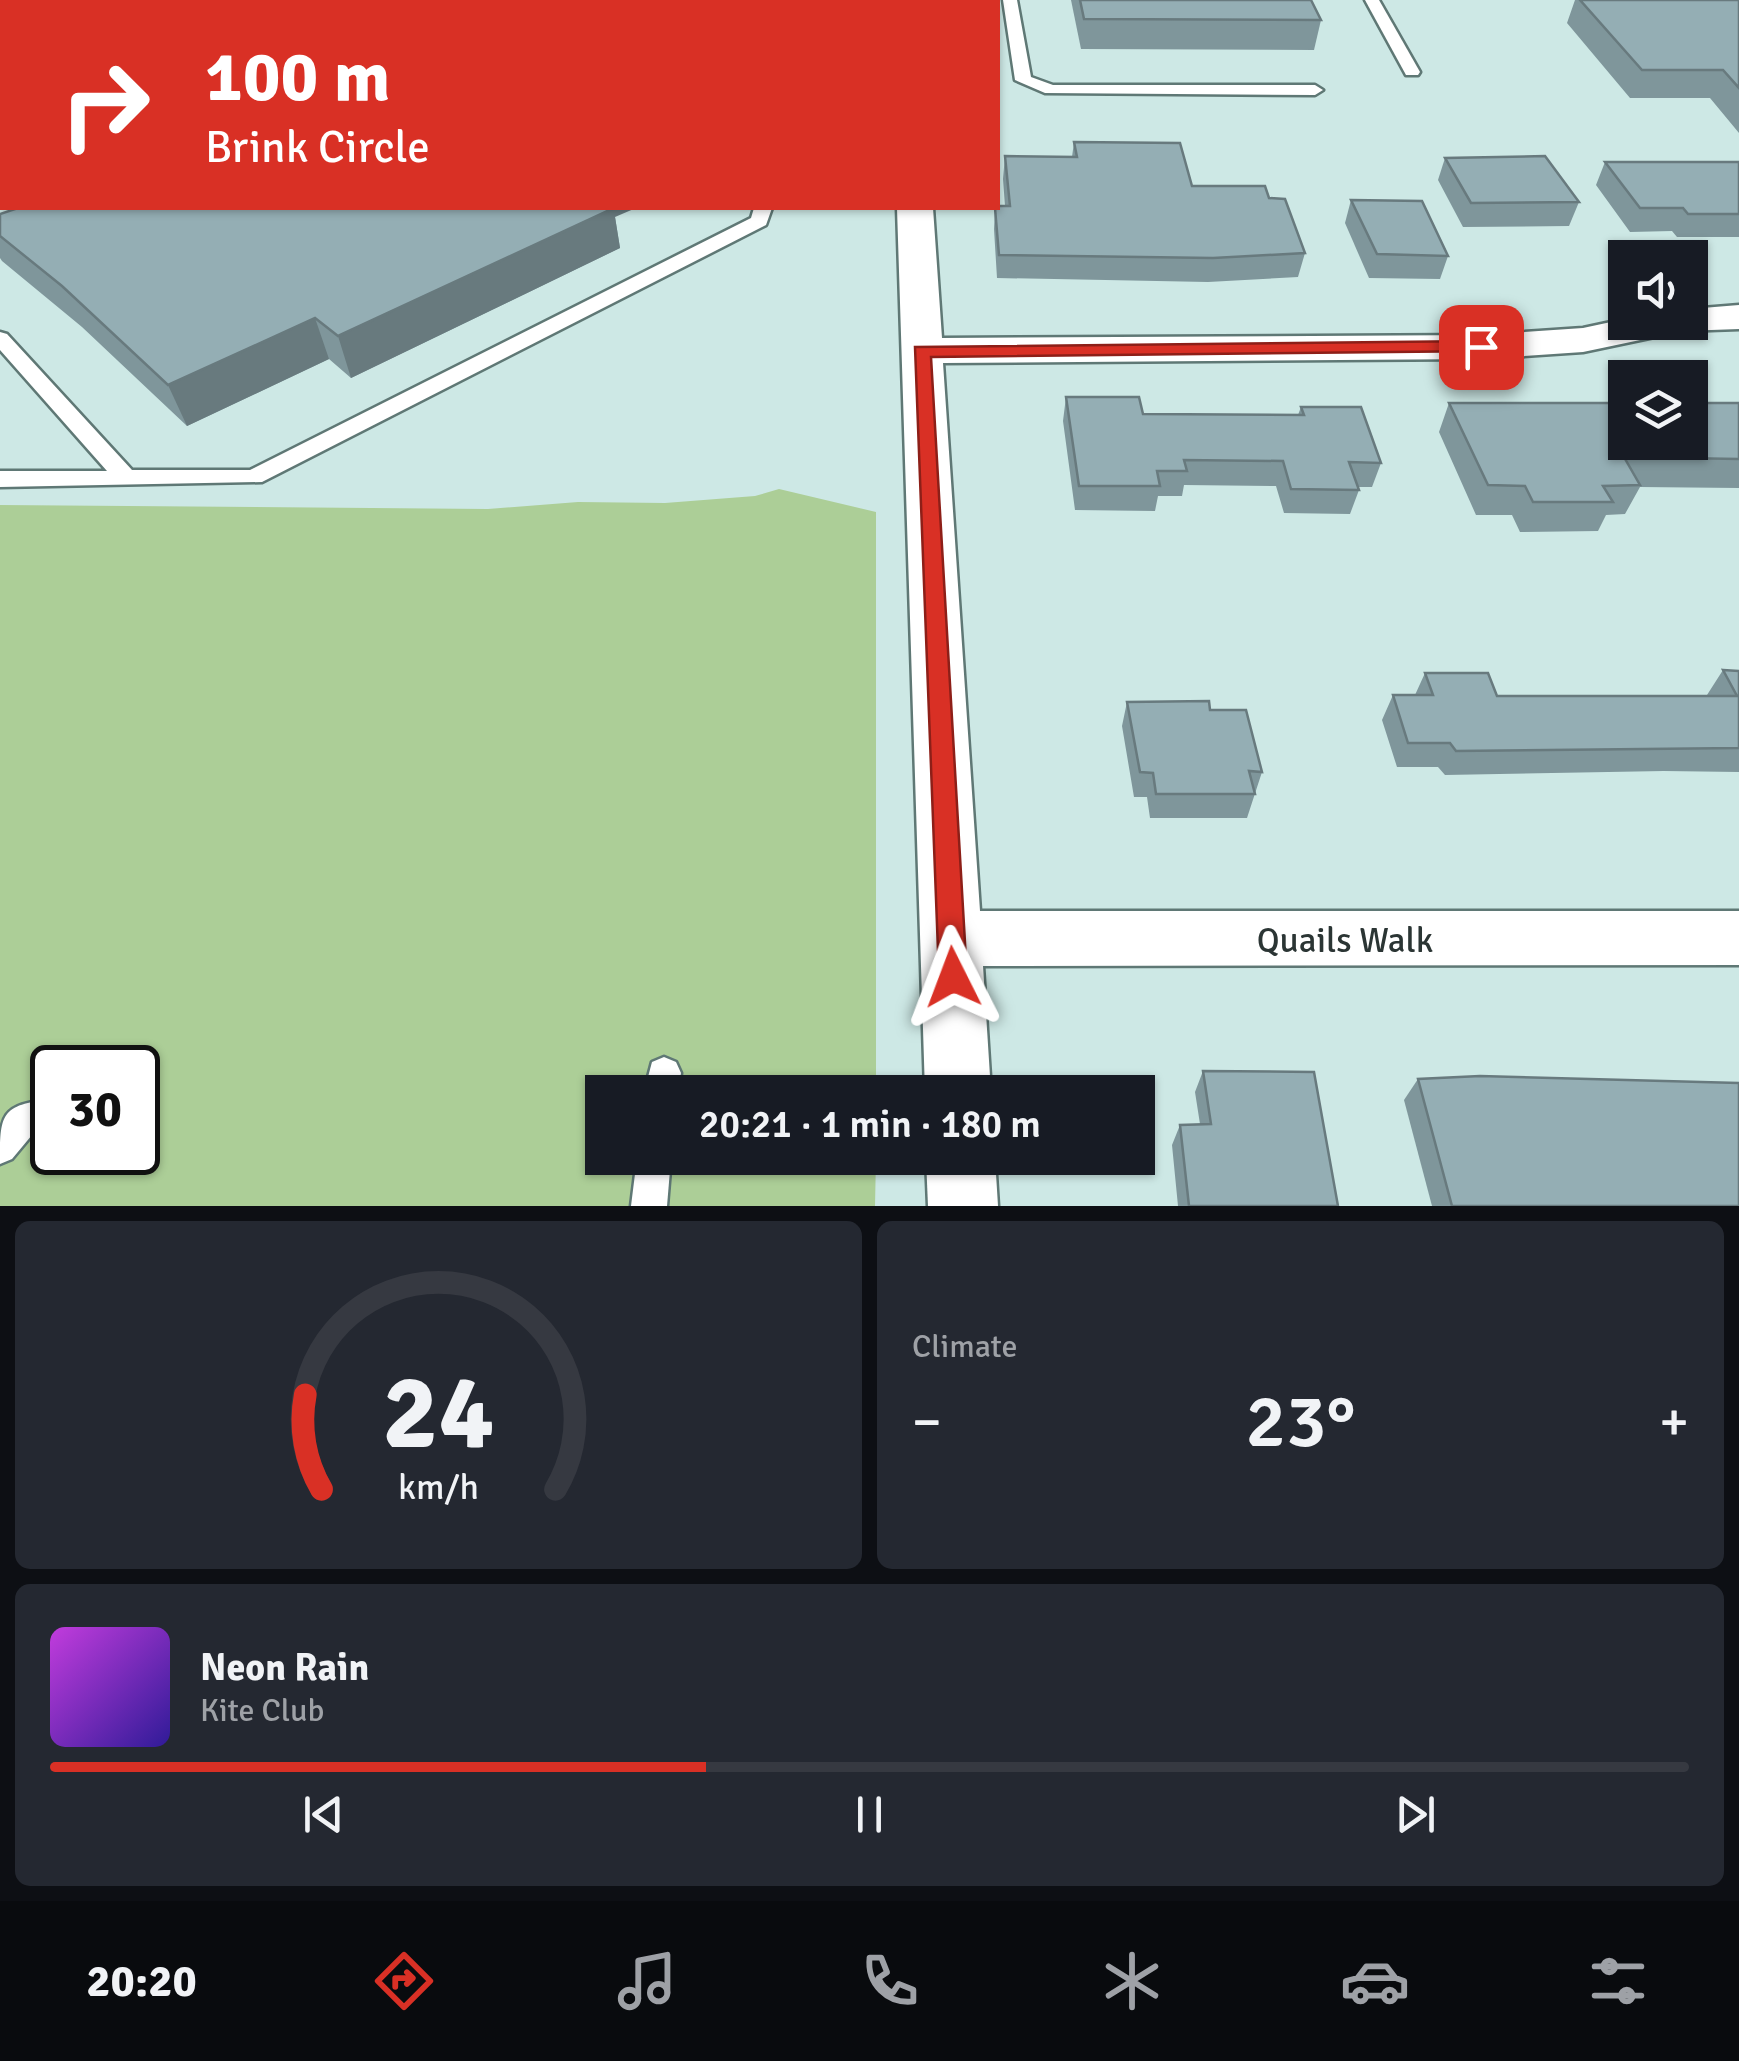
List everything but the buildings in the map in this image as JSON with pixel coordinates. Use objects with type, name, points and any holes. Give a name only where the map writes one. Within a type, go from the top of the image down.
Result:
[{"type":"street","points":[[915,210],[957,1075]]},
{"type":"street","points":[[1708,320],[1739,317]]},
{"type":"street","points":[[922,351],[1481,347],[1608,335]]},
{"type":"street","name":"Quails Walk","points":[[951,938],[1739,938]]},
{"type":"street","points":[[962,1175],[963,1206]]},
{"type":"lane","points":[[1010,0],[1023,80],[1051,90],[1315,90]]},
{"type":"lane","points":[[1372,0],[1412,72]]},
{"type":"lane","points":[[1000,39],[1016,39]]},
{"type":"lane","points":[[0,479],[254,477],[759,221],[762,210]]},
{"type":"lane","points":[[0,338],[125,478]]},
{"type":"lane","points":[[0,1148],[24,1119],[30,1118]]},
{"type":"lane","points":[[649,1206],[652,1175]]},
{"type":"green space","points":[[779,489],[876,512],[876,1075],[585,1075],[585,1175],[876,1175],[875,1206],[0,1206],[0,505],[488,509],[578,502],[665,503],[755,496]]},
{"type":"route","points":[[953,977],[922,351],[1481,347]]}]
